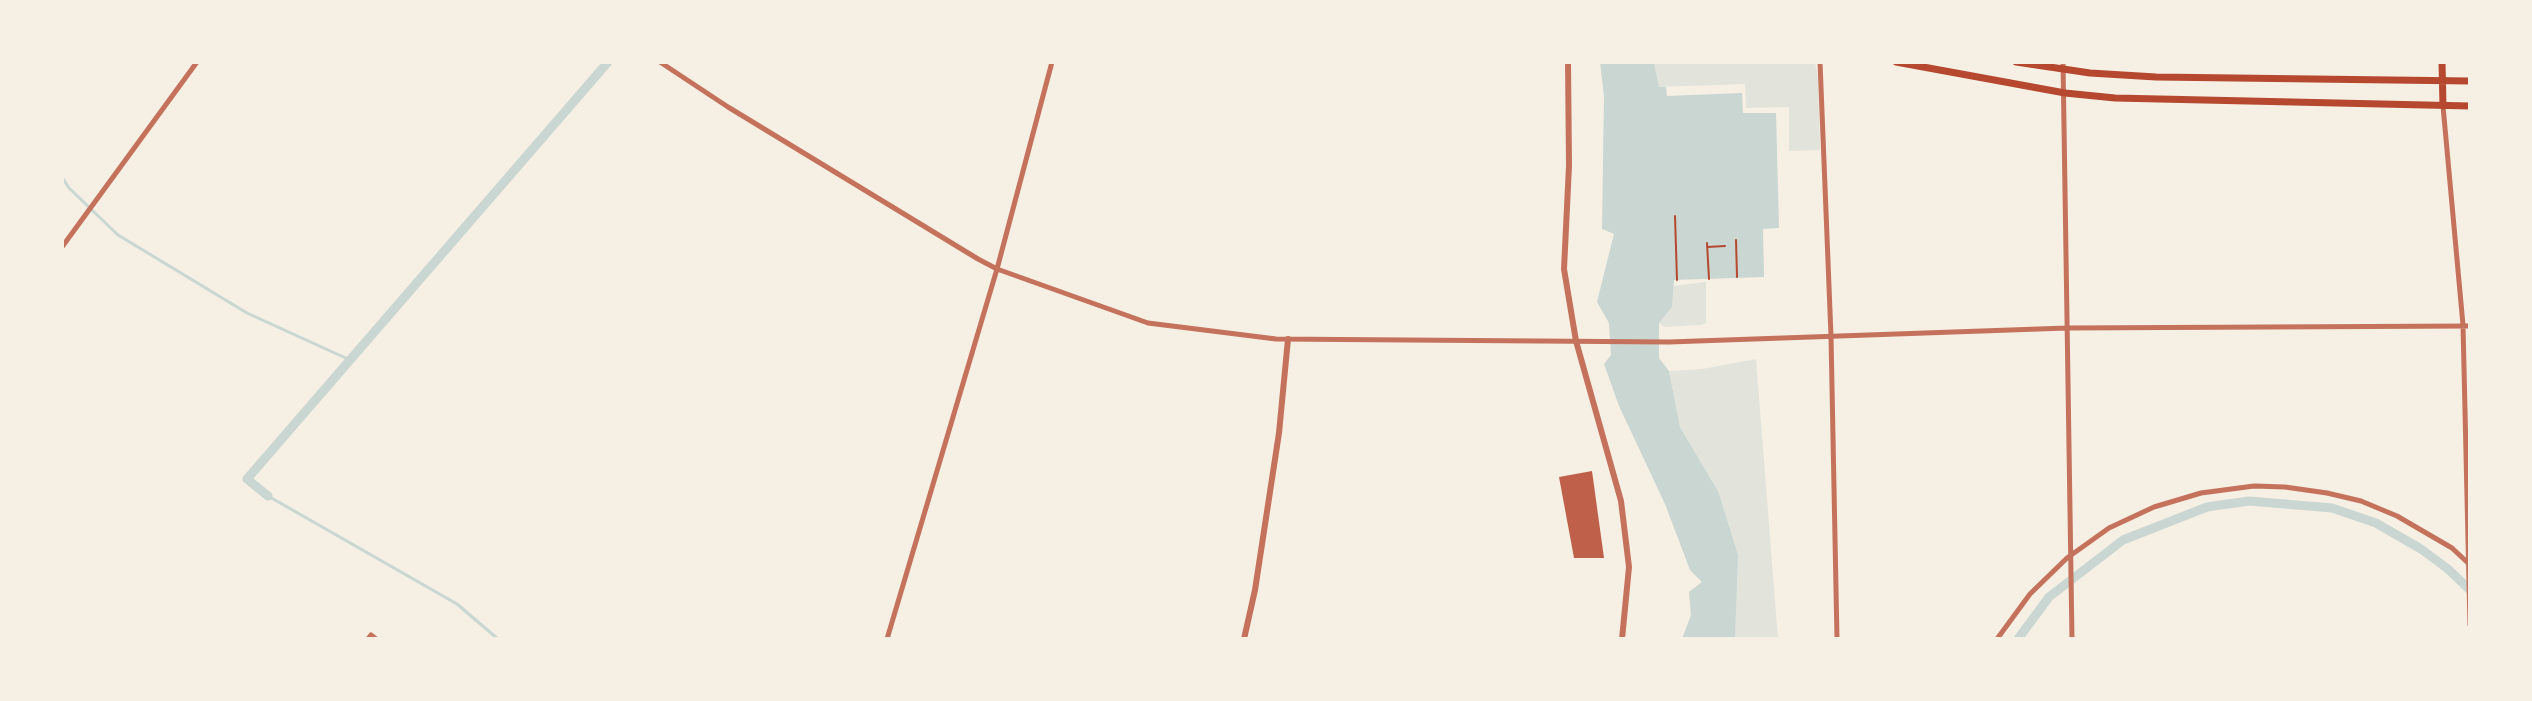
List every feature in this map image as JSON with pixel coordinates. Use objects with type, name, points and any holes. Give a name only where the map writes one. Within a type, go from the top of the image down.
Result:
[{"type":"main road","points":[[1896,62],[2065,93],[2115,98],[2470,106]]},
{"type":"main road","points":[[2016,62],[2156,77],[2470,81]]},
{"type":"main road","points":[[2442,62],[2443,106]]},
{"type":"street","points":[[62,247],[197,62]]},
{"type":"street","points":[[660,62],[728,107],[997,269],[1148,323],[1288,339],[1669,342],[2067,328],[2466,326]]},
{"type":"street","points":[[887,639],[997,269],[1052,62]]},
{"type":"street","points":[[1568,62],[1569,166],[1564,269],[1576,341],[1621,501],[1629,567],[1622,639]]},
{"type":"street","points":[[1820,62],[1831,336],[1837,639]]},
{"type":"street","points":[[2063,65],[2072,639]]},
{"type":"street","points":[[2443,106],[2466,326],[2470,625]]},
{"type":"street","points":[[1244,639],[1255,590],[1279,433],[1288,339]]},
{"type":"street","points":[[1997,639],[2030,594],[2071,555],[2109,528],[2154,507],[2201,493],[2254,486],[2339,495],[2397,516],[2452,548],[2468,563]]},
{"type":"street","points":[[368,639],[371,635],[376,639]]},
{"type":"path","points":[[1675,216],[1677,280]]},
{"type":"path","points":[[1736,240],[1737,277]]},
{"type":"path","points":[[1709,279],[1707,245],[1725,246]]},
{"type":"shaded area","points":[[1600,62],[1654,62],[1659,87],[1666,87],[1667,96],[1742,93],[1743,113],[1776,113],[1779,228],[1763,229],[1764,277],[1674,280],[1672,307],[1659,323],[1659,358],[1669,371],[1680,427],[1718,491],[1738,555],[1735,639],[1682,639],[1691,615],[1689,592],[1702,582],[1690,570],[1604,364],[1611,355],[1609,323],[1597,302],[1614,234],[1602,229],[1604,96]]},
{"type":"shaded area","points":[[1654,62],[1815,63],[1820,150],[1789,151],[1789,107],[1746,108],[1745,84],[1659,87]]},
{"type":"shaded area","points":[[1706,282],[1706,323],[1664,327],[1659,323],[1672,307],[1673,286]]},
{"type":"shaded area","points":[[1756,359],[1778,639],[1735,639],[1718,491],[1680,427],[1669,371],[1702,369]]},
{"type":"building","points":[[1592,471],[1604,558],[1574,558],[1559,477]]},
{"type":"waterway","points":[[268,496],[247,479],[608,62]]},
{"type":"waterway","points":[[62,177],[69,188],[118,235],[247,313],[350,360]]},
{"type":"waterway","points":[[268,496],[457,604],[498,639]]},
{"type":"waterway","points":[[2018,639],[2049,597],[2123,540],[2207,507],[2249,501],[2332,508],[2376,523],[2421,549],[2470,590]]}]
